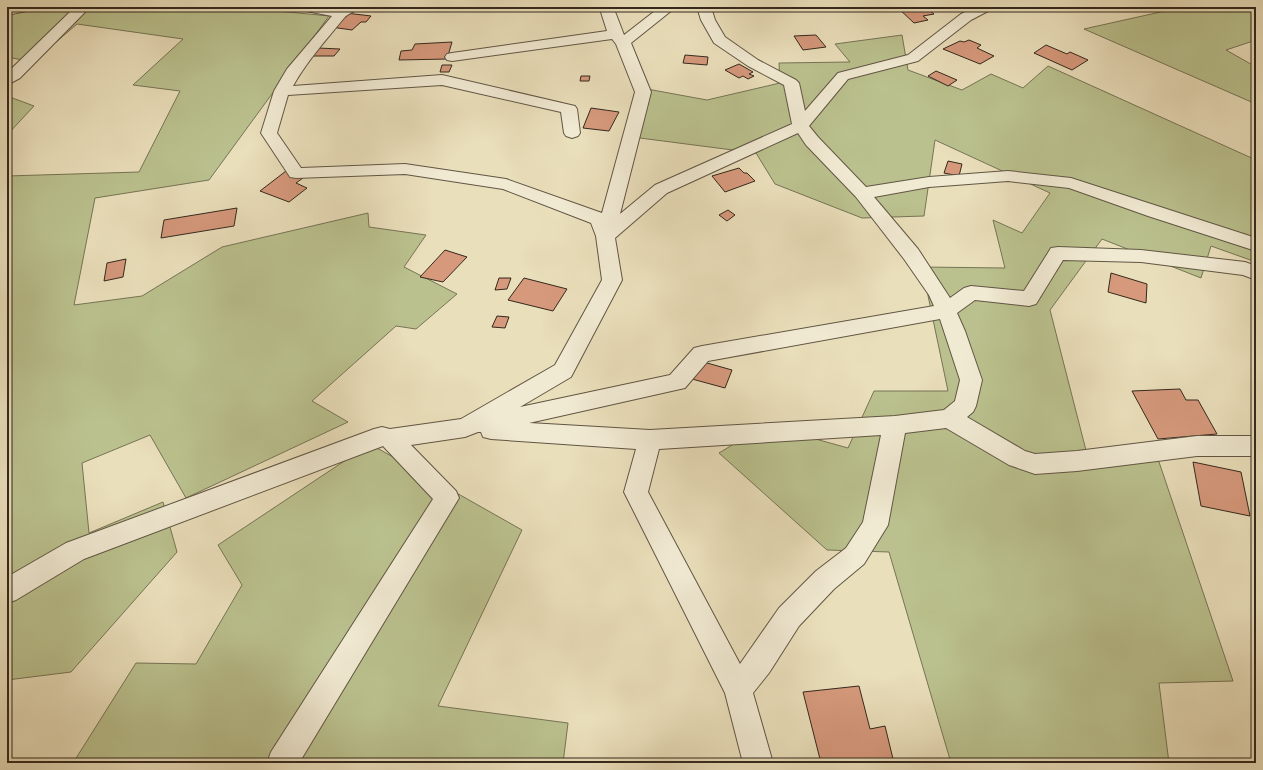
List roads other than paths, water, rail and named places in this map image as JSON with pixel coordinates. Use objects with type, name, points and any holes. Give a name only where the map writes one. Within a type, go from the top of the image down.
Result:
[{"type":"street","points":[[7,11],[26,7]]},
{"type":"street","points":[[7,80],[15,75],[83,7]]},
{"type":"street","points":[[306,7],[346,10]]},
{"type":"street","points":[[605,236],[643,92],[607,9],[608,7]]},
{"type":"street","points":[[452,56],[619,38],[669,7]]},
{"type":"street","points":[[465,428],[650,440],[895,425],[949,418],[965,406],[971,380],[955,331],[938,292],[911,254],[862,193],[812,141],[801,126],[791,83],[753,63],[719,40],[708,20],[704,7]]},
{"type":"street","points":[[953,7],[966,17]]},
{"type":"street","points":[[605,236],[661,189],[801,126],[843,76],[913,58],[966,17],[985,7]]},
{"type":"street","points":[[346,10],[295,69],[282,91],[269,133],[296,173],[405,169],[506,184],[599,219],[605,236],[612,280],[563,371],[465,428]]},
{"type":"street","points":[[282,91],[442,80],[569,109],[572,133]]},
{"type":"street","points":[[862,193],[929,182],[1008,176],[1071,183],[1256,245]]},
{"type":"street","points":[[7,592],[75,551],[382,436],[390,438],[465,428],[677,382],[702,354],[946,311],[971,293],[1029,299],[1058,252],[1142,256],[1245,269],[1256,273]]},
{"type":"street","points":[[949,418],[1017,458],[1035,464],[1077,461],[1197,446],[1256,446]]},
{"type":"street","points":[[738,689],[759,662],[789,617],[825,580],[855,556],[875,524],[895,425]]},
{"type":"street","points":[[282,763],[447,498],[390,438]]},
{"type":"street","points":[[650,440],[636,492],[738,689],[758,763]]}]
